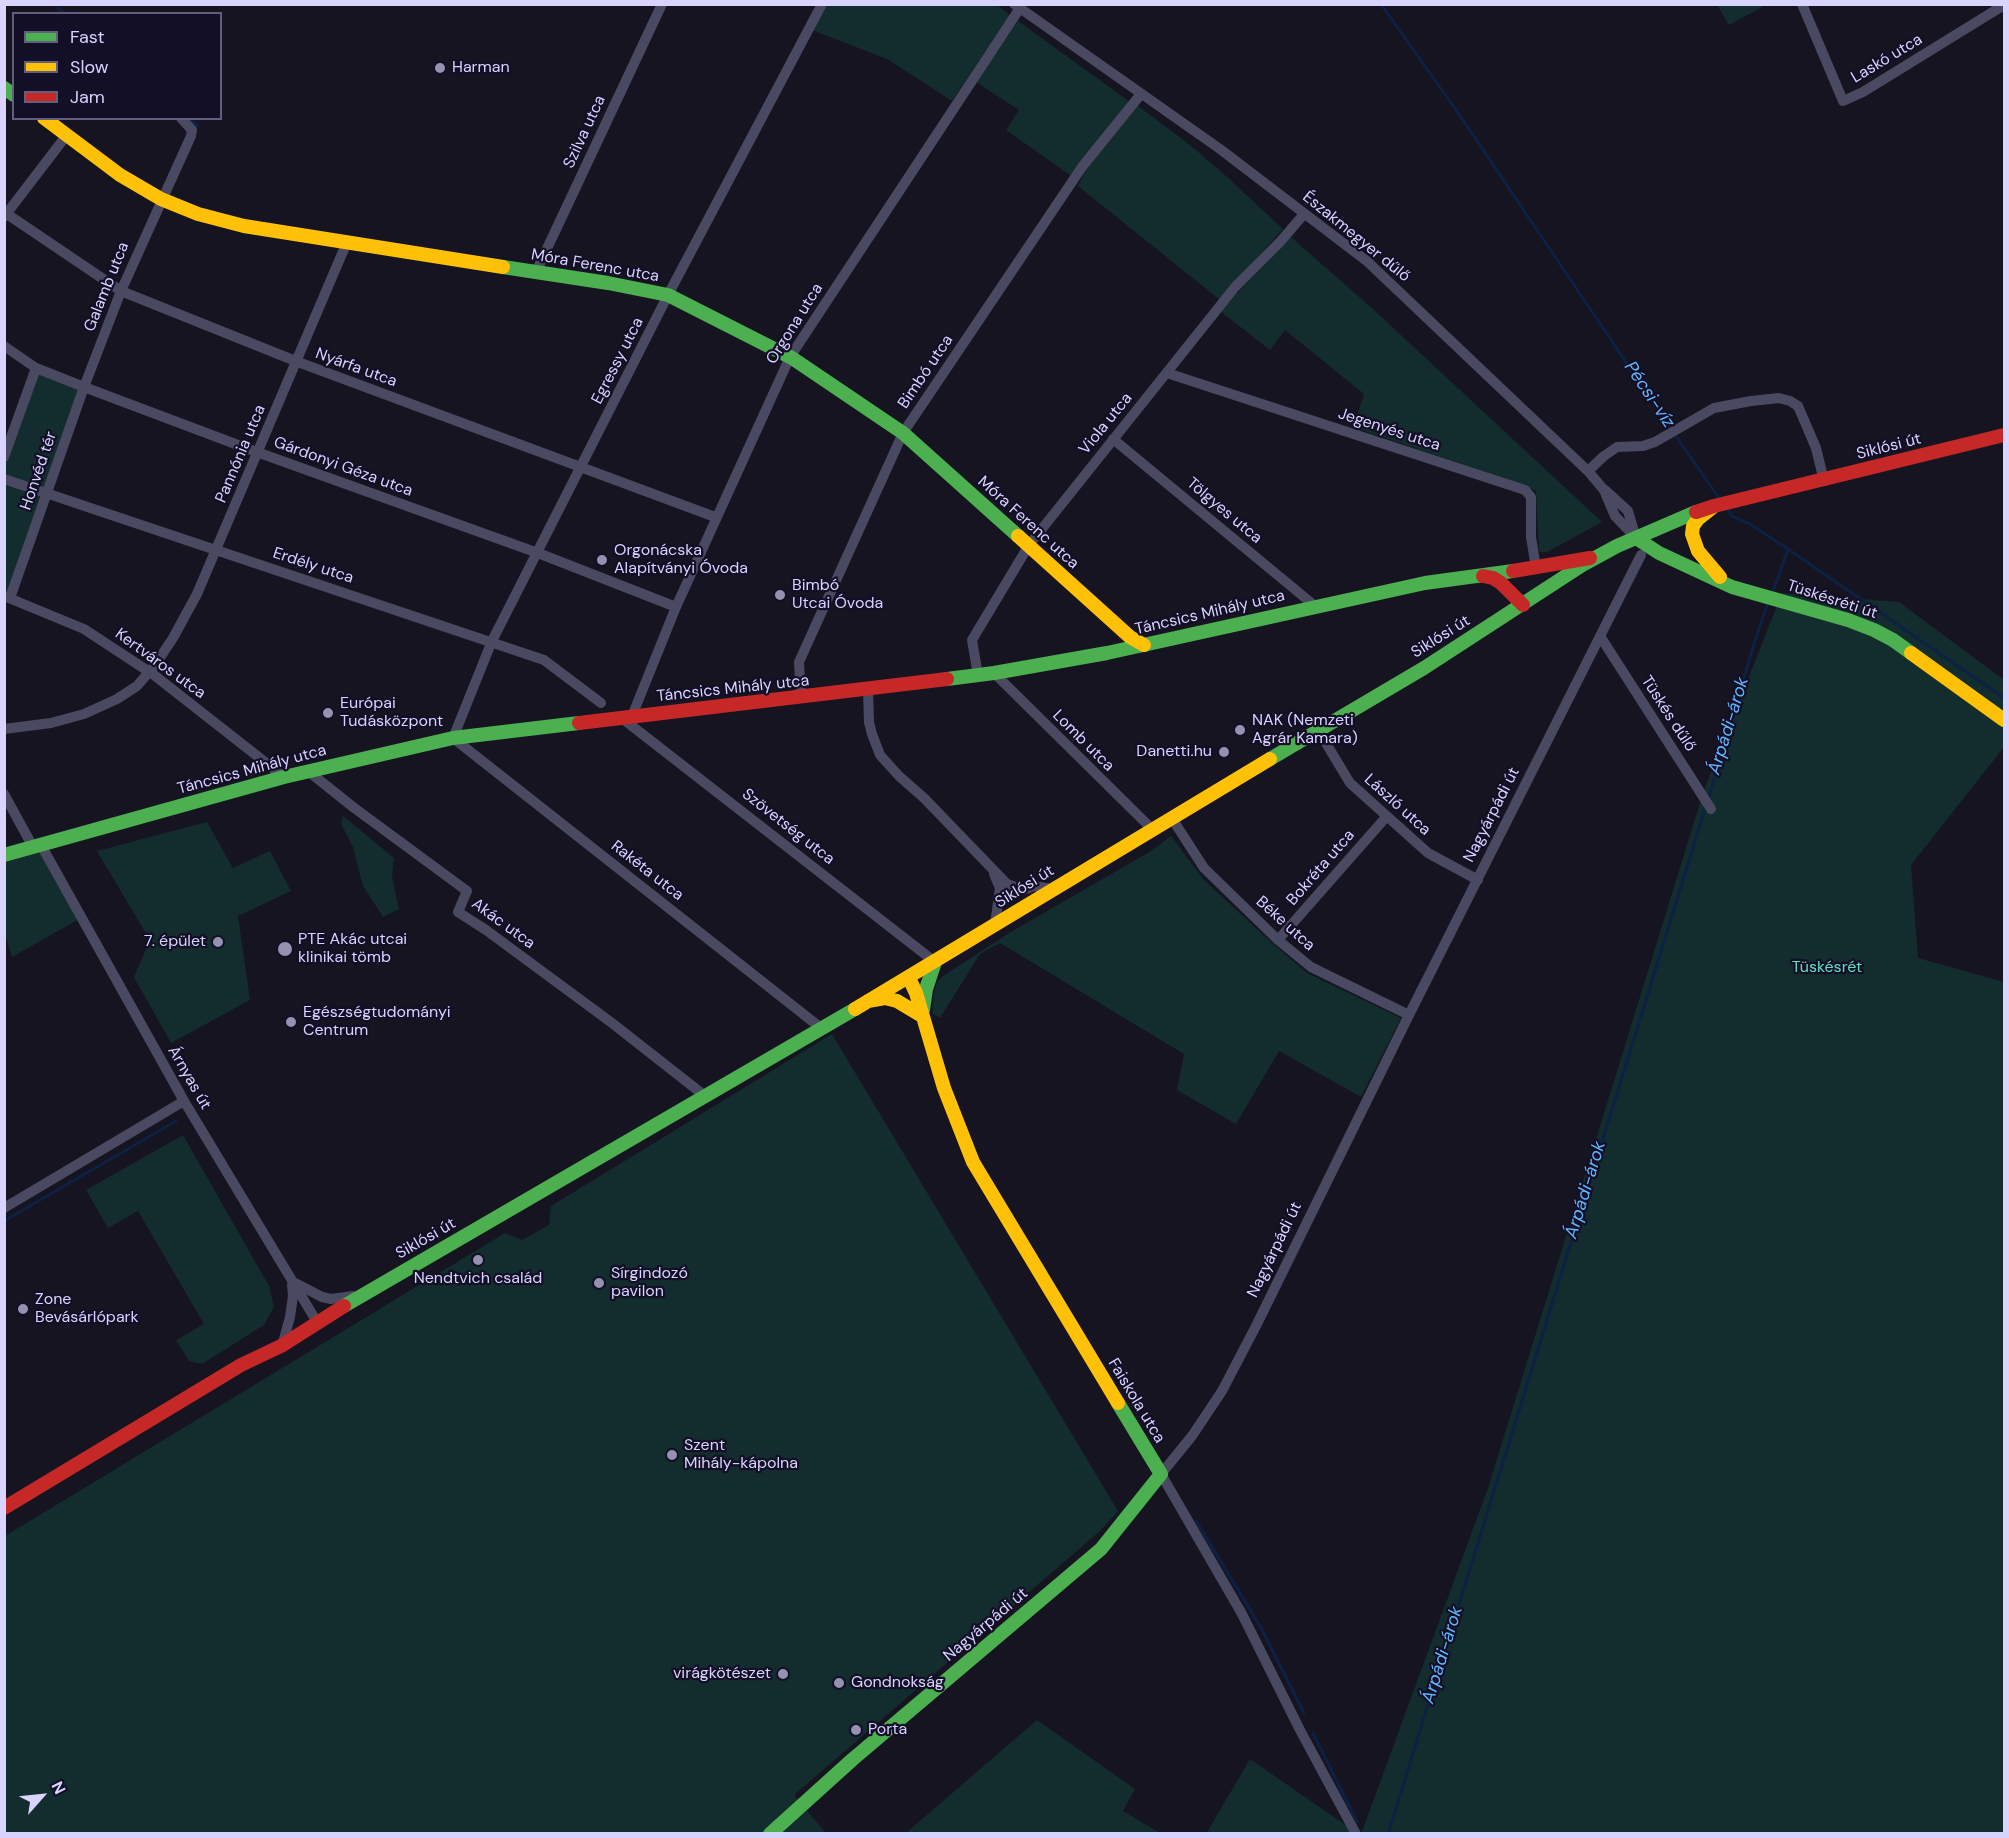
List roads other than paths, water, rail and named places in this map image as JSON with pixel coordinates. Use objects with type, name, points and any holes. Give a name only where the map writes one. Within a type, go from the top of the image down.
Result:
[{"type":"street","name":"Szilva utca","points":[[536,272],[662,4]]},
{"type":"street","name":"Egressy utca","points":[[453,738],[492,641],[668,295],[822,4]]},
{"type":"street","name":"Laskó utca","points":[[1802,4],[1843,101],[1863,92],[2004,4]]},
{"type":"street","name":"Északmegyer dűlő","points":[[1017,6],[1220,149],[1368,262],[1588,471],[1604,490],[1615,516],[1636,538]]},
{"type":"street","name":"Orgona utca","points":[[627,717],[715,517],[790,357],[1017,6]]},
{"type":"street","name":"Bimbó utca","points":[[801,698],[798,662],[903,433],[1082,167],[1141,94]]},
{"type":"street","name":"Móra Ferenc utca","points":[[47,120],[120,175],[161,199],[198,214],[244,226],[608,283],[668,295],[790,357],[903,433],[1130,637],[1144,645]]},
{"type":"street","name":"Galamb utca","points":[[84,387],[121,291],[191,136],[192,130],[183,120]]},
{"type":"street","points":[[5,214],[66,135]]},
{"type":"street","name":"Nyárfa utca","points":[[5,214],[121,291],[297,362],[715,517]]},
{"type":"street","name":"Viola utca","points":[[978,675],[972,640],[1029,545],[1235,287],[1304,214]]},
{"type":"street","name":"Pannónia utca","points":[[4,729],[51,723],[84,714],[137,686],[150,672],[173,638],[197,594],[347,242]]},
{"type":"street","name":"Gárdonyi Géza utca","points":[[4,346],[36,368],[84,387],[258,453],[538,553],[676,607]]},
{"type":"street","points":[[4,457],[36,368]]},
{"type":"street","name":"Jegenyés utca","points":[[1167,373],[1525,490],[1531,497],[1531,537],[1536,568]]},
{"type":"street","name":"Honvéd tér","points":[[7,597],[84,387]]},
{"type":"street","points":[[1588,471],[1617,447],[1643,446],[1714,408],[1779,398],[1798,406],[1816,448],[1824,481]]},
{"type":"street","name":"Siklósi út","points":[[4,1508],[241,1365],[281,1346],[364,1294],[909,978],[1171,817],[1424,668],[1600,556],[1672,521],[1733,501],[1824,481],[2004,435]]},
{"type":"street","name":"Tölgyes utca","points":[[1113,439],[1315,606]]},
{"type":"street","name":"Erdély utca","points":[[4,478],[544,660],[601,704]]},
{"type":"street","points":[[1714,507],[1704,513],[1693,526],[1694,543],[1706,562],[1732,587]]},
{"type":"street","name":"Tüskésréti út","points":[[1636,538],[1659,553],[1732,587],[1848,620],[1874,630],[1893,640],[2004,720]]},
{"type":"street","name":"Nagyárpádi út","points":[[770,1833],[853,1759],[1101,1549],[1192,1436],[1222,1391],[1256,1326],[1409,1015],[1641,555]]},
{"type":"street","name":"Táncsics Mihály utca","points":[[4,855],[308,771],[453,738],[868,690],[994,673],[1107,653],[1425,583],[1536,568],[1600,556]]},
{"type":"street","name":"Táncsics Mihály utca","points":[[1470,576],[1493,578],[1523,605]]},
{"type":"street","name":"Kertváros utca","points":[[7,597],[84,629],[150,672],[285,777]]},
{"type":"street","name":"Móra Ferenc utca","points":[[1102,612],[1110,629],[1113,643],[1107,653]]},
{"type":"street","name":"Tüskés dűlő","points":[[1600,636],[1708,804]]},
{"type":"street","name":"Lomb utca","points":[[994,673],[1152,829]]},
{"type":"street","points":[[868,690],[869,722],[880,754],[899,776],[924,798],[1007,884],[1023,890],[1034,886],[1053,889]]},
{"type":"street","name":"Szövetség utca","points":[[627,717],[935,962]]},
{"type":"street","name":"László utca","points":[[1318,730],[1350,783],[1428,853],[1478,880]]},
{"type":"street","name":"Rakéta utca","points":[[453,738],[821,1028]]},
{"type":"street","name":"Akác utca","points":[[308,771],[467,891],[458,912],[486,930],[705,1096]]},
{"type":"street","name":"Árnyas út","points":[[4,794],[89,926],[184,1101],[317,1322]]},
{"type":"street","name":"Bokréta utca","points":[[1278,940],[1387,816]]},
{"type":"street","name":"Béke utca","points":[[1171,817],[1204,868],[1278,940],[1311,968],[1409,1015]]},
{"type":"street","points":[[981,856],[992,870],[1000,888],[995,924]]},
{"type":"street","points":[[867,1002],[885,998],[897,1001],[922,1017],[926,988],[935,962]]},
{"type":"street","name":"Faiskola utca","points":[[909,978],[913,983],[944,1088],[973,1162],[1161,1474],[1242,1614],[1300,1730],[1356,1833]]},
{"type":"street","points":[[4,1208],[184,1101]]},
{"type":"street","points":[[292,1282],[311,1293],[331,1299],[364,1294]]},
{"type":"street","points":[[281,1346],[290,1317],[292,1282]]},
{"type":"waterway","name":"Pécsi-víz","points":[[1381,4],[1463,120],[1671,429]]},
{"type":"waterway","points":[[58,8],[63,12]]},
{"type":"waterway","points":[[191,120],[198,126]]},
{"type":"waterway","name":"Pécsi-víz","points":[[1675,435],[1719,498]]},
{"type":"waterway","name":"Pécsi-víz","points":[[1727,508],[1732,516],[1750,524],[1788,549],[2004,698]]},
{"type":"waterway","name":"Árpádi-árok","points":[[1772,594],[1788,549]]},
{"type":"waterway","name":"Árpádi-árok","points":[[1708,800],[1768,603]]},
{"type":"waterway","name":"Árpádi-árok","points":[[1388,1834],[1706,806]]},
{"type":"waterway","points":[[4,1221],[176,1121]]},
{"type":"waterway","points":[[1196,1521],[1260,1626],[1304,1713]]},
{"type":"waterway","points":[[1313,1733],[1357,1822]]},
{"type":"place","name":"Harman","points":[[440,68]]},
{"type":"place","name":"Orgonácska Alapítványi Óvoda","points":[[602,560]]},
{"type":"place","name":"Bimbó Utcai Óvoda","points":[[780,595]]},
{"type":"place","name":"Európai Tudásközpont","points":[[328,713]]},
{"type":"place","name":"NAK (Nemzeti Agrár Kamara)","points":[[1240,730]]},
{"type":"place","name":"Danetti.hu","points":[[1224,752]]},
{"type":"place","name":"7. épület","points":[[218,942]]},
{"type":"place","name":"PTE Akác utcai klinikai tömb","points":[[285,949]]},
{"type":"place","name":"Egészségtudományi Centrum","points":[[291,1022]]},
{"type":"place","name":"Nendtvich család","points":[[478,1260]]},
{"type":"place","name":"Sírgindozó pavilon","points":[[599,1283]]},
{"type":"place","name":"Zone Bevásárlópark","points":[[23,1309]]},
{"type":"place","name":"Szent Mihály-kápolna","points":[[672,1455]]},
{"type":"place","name":"virágkötészet","points":[[783,1674]]},
{"type":"place","name":"Gondnokság","points":[[839,1683]]},
{"type":"place","name":"Porta","points":[[856,1730]]},
{"type":"park label","name":"Tüskésrét","points":[[1827,968]]}]
